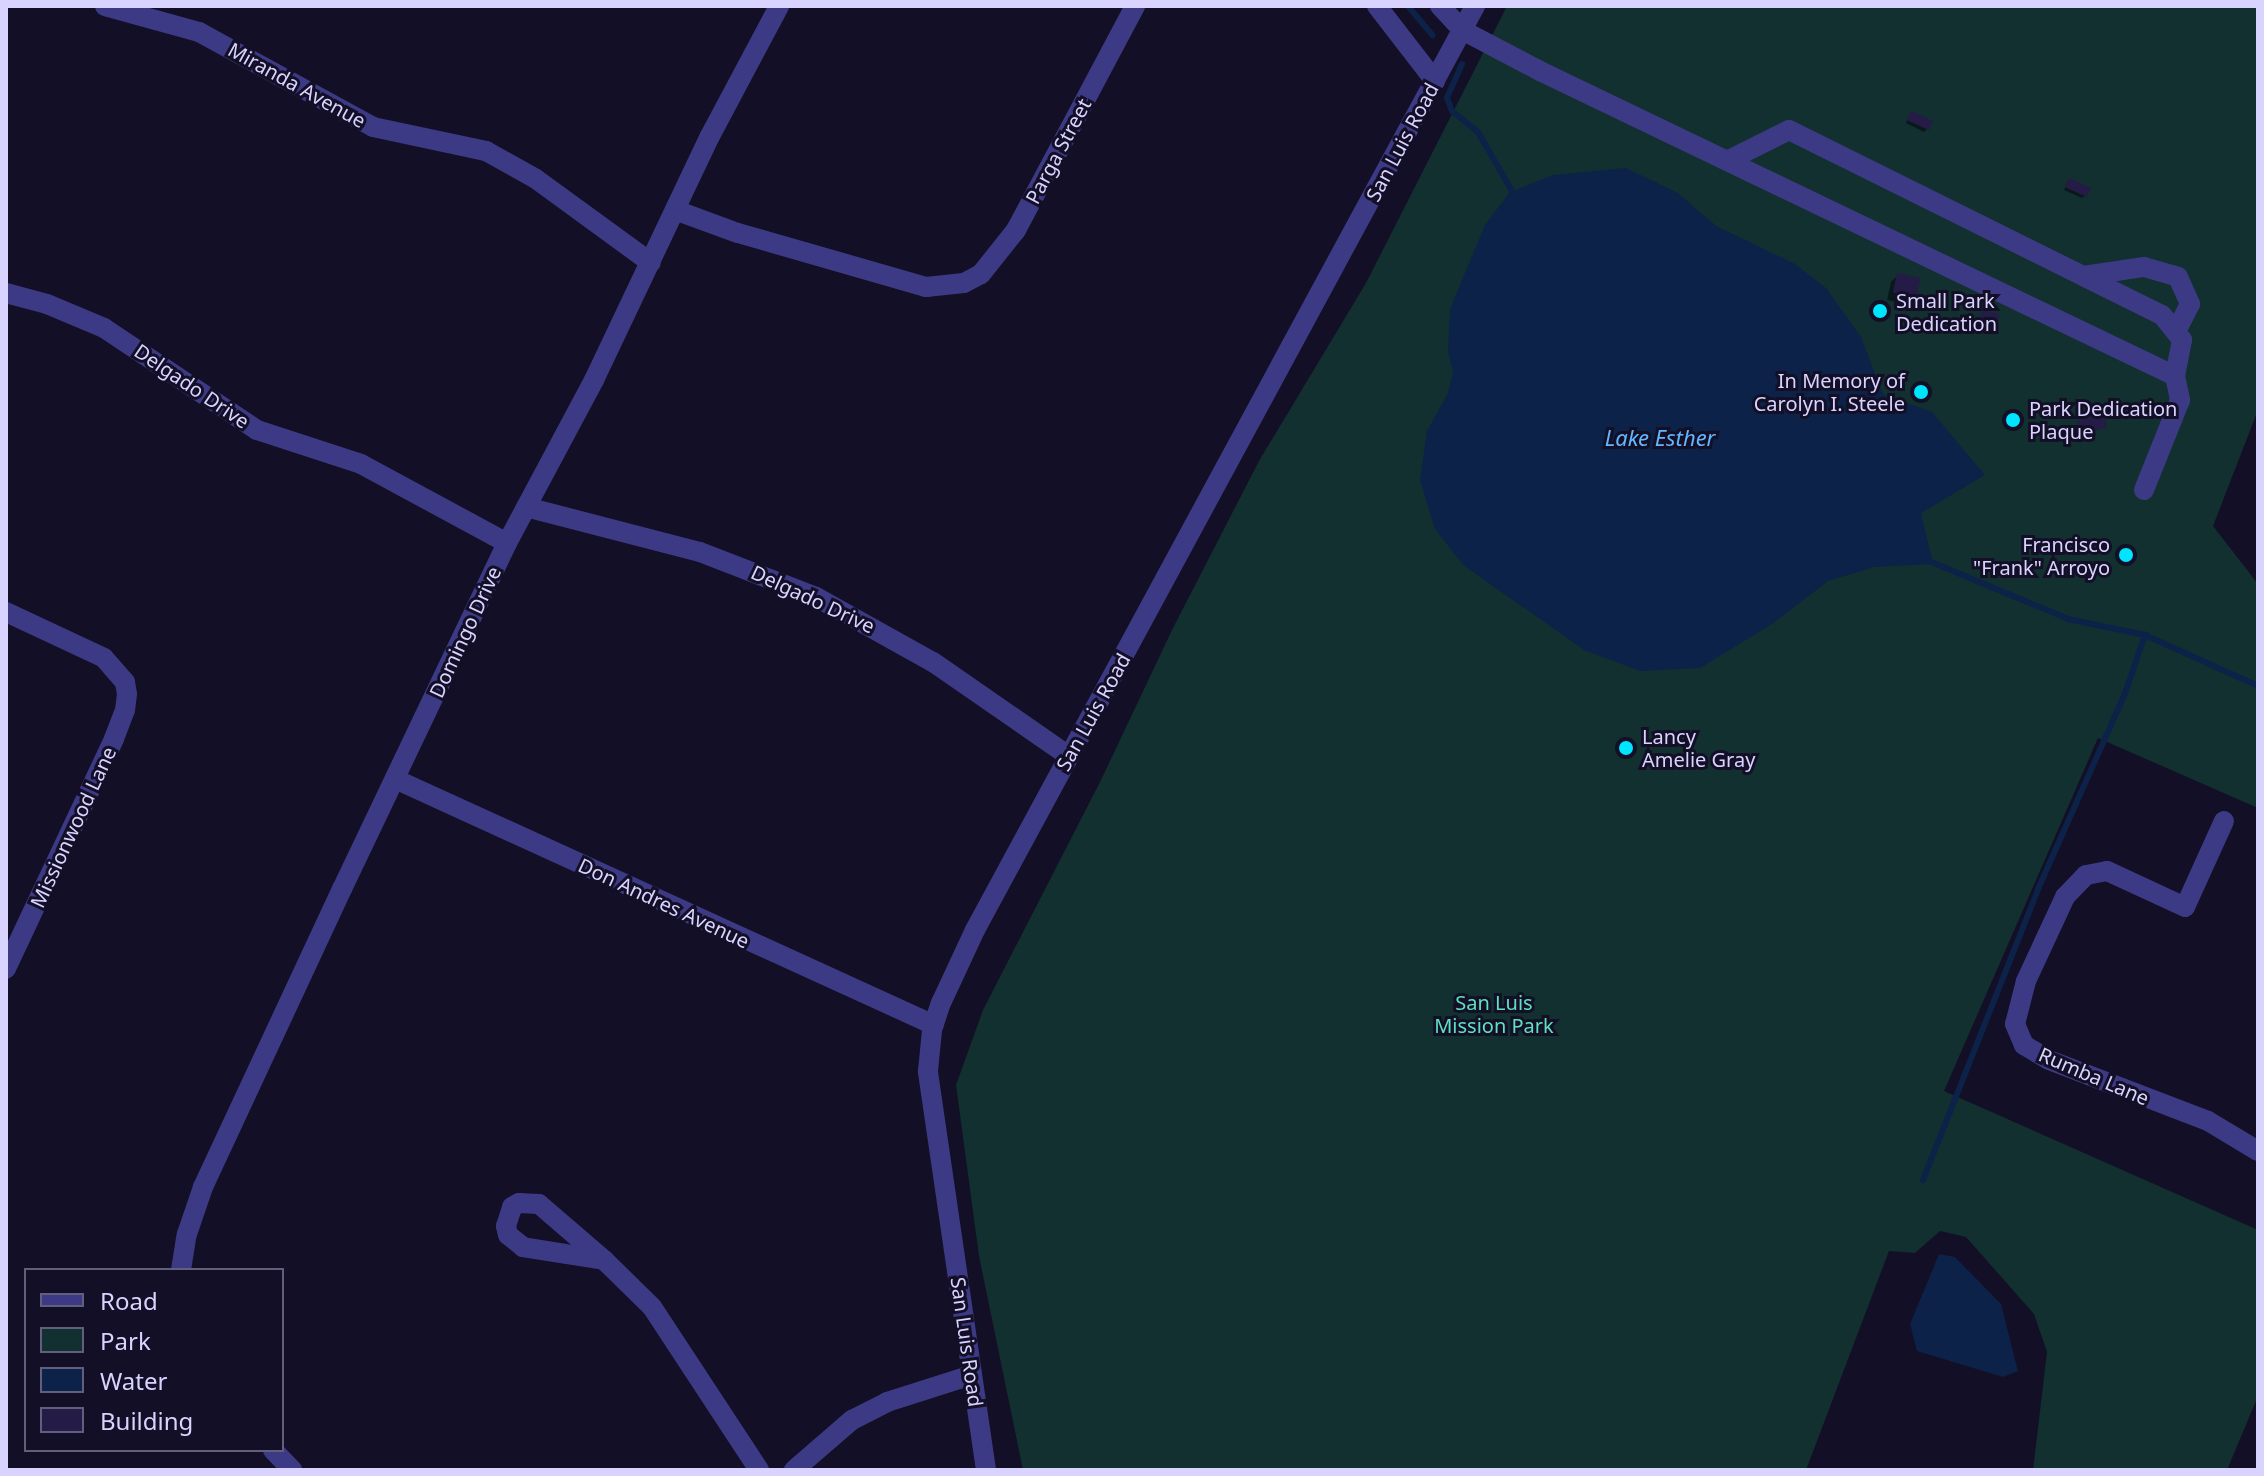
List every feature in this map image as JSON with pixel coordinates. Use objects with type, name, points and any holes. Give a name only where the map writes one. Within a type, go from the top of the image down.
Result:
[{"type":"street","name":"Miranda Avenue","points":[[105,6],[199,32],[240,51],[353,119],[373,127],[486,151],[536,179],[651,263]]},
{"type":"street","name":"Domingo Drive","points":[[181,1268],[187,1234],[203,1187],[395,779],[507,543],[594,380],[675,210],[779,6]]},
{"type":"street","name":"Parga Street","points":[[675,210],[738,233],[926,287],[964,283],[981,274],[1016,230],[1135,6]]},
{"type":"street","points":[[1377,6],[1435,81]]},
{"type":"street","points":[[1440,6],[1462,30],[2175,376]]},
{"type":"street","name":"San Luis Road","points":[[986,1470],[928,1071],[934,1025],[975,930],[1475,6]]},
{"type":"street","points":[[1729,160],[1789,130],[2162,315],[2182,340],[2175,376],[2180,400],[2144,490]]},
{"type":"street","points":[[1753,148],[1760,175]]},
{"type":"street","points":[[2083,276],[2144,267],[2178,277],[2190,304],[2176,332]]},
{"type":"street","name":"Delgado Drive","points":[[6,293],[47,304],[104,328],[257,430],[361,464],[507,543]]},
{"type":"street","name":"Delgado Drive","points":[[526,507],[700,552],[816,597],[933,662],[1069,756]]},
{"type":"street","name":"Missionwood Lane","points":[[6,612],[104,658],[125,682],[125,710],[114,739],[6,969]]},
{"type":"street","name":"Don Andres Avenue","points":[[395,779],[934,1025]]},
{"type":"street","name":"Rumba Lane","points":[[2224,821],[2185,907],[2107,871],[2086,875],[2065,897],[2026,981],[2015,1024],[2024,1045],[2049,1060],[2208,1121],[2258,1151]]},
{"type":"street","points":[[604,1260],[652,1307],[759,1470]]},
{"type":"street","points":[[794,1470],[852,1420],[887,1402],[972,1375]]},
{"type":"street","points":[[275,1452],[292,1470]]},
{"type":"green space","name":"San Luis Mission Park","points":[[1507,6],[2258,6],[2258,410],[2213,526],[2258,584],[2258,808],[2098,738],[1944,1091],[2258,1230],[2258,1396],[2227,1470],[2033,1470],[2047,1352],[2034,1314],[1966,1237],[1940,1231],[1915,1253],[1889,1251],[1806,1470],[1023,1470],[979,1256],[956,1085],[983,1010],[1101,780],[1173,628],[1259,461],[1366,283]]},
{"type":"water","name":"Lake Esther","points":[[1626,168],[1678,193],[1716,226],[1795,264],[1826,288],[1861,337],[1883,394],[1932,412],[1985,475],[1921,513],[1933,564],[1874,567],[1828,581],[1772,624],[1700,668],[1640,671],[1584,650],[1463,565],[1435,529],[1420,480],[1427,431],[1448,393],[1453,372],[1448,352],[1450,309],[1485,225],[1510,192],[1553,175]]},
{"type":"water","points":[[1939,1254],[1955,1257],[2001,1304],[2018,1371],[2003,1377],[1917,1351],[1910,1324]]},
{"type":"building","points":[[1911,111],[1933,121],[1929,130],[1907,120]]},
{"type":"building","points":[[2069,178],[2091,188],[2087,197],[2065,187]]},
{"type":"building","points":[[1897,273],[1920,278],[1916,298],[1893,293]]},
{"type":"building","points":[[1982,310],[2000,314],[1996,329],[1979,325]]},
{"type":"building","points":[[2104,414],[2107,428],[2081,433],[2078,420]]},
{"type":"waterway","points":[[1408,6],[1432,35]]},
{"type":"waterway","points":[[1462,64],[1447,98],[1452,111],[1478,132],[1516,198]]},
{"type":"waterway","points":[[1929,561],[2068,619],[2145,635],[2258,686]]},
{"type":"waterway","points":[[1923,1180],[2038,889],[2124,696],[2145,635]]},
{"type":"place","name":"Small Park Dedication","points":[[1880,311]]},
{"type":"place","name":"In Memory of Carolyn I. Steele","points":[[1921,392]]},
{"type":"place","name":"Park Dedication Plaque","points":[[2013,420]]},
{"type":"place","name":"Francisco \"Frank\" Arroyo","points":[[2126,555]]},
{"type":"place","name":"Lancy Amelie Gray","points":[[1626,748]]}]
